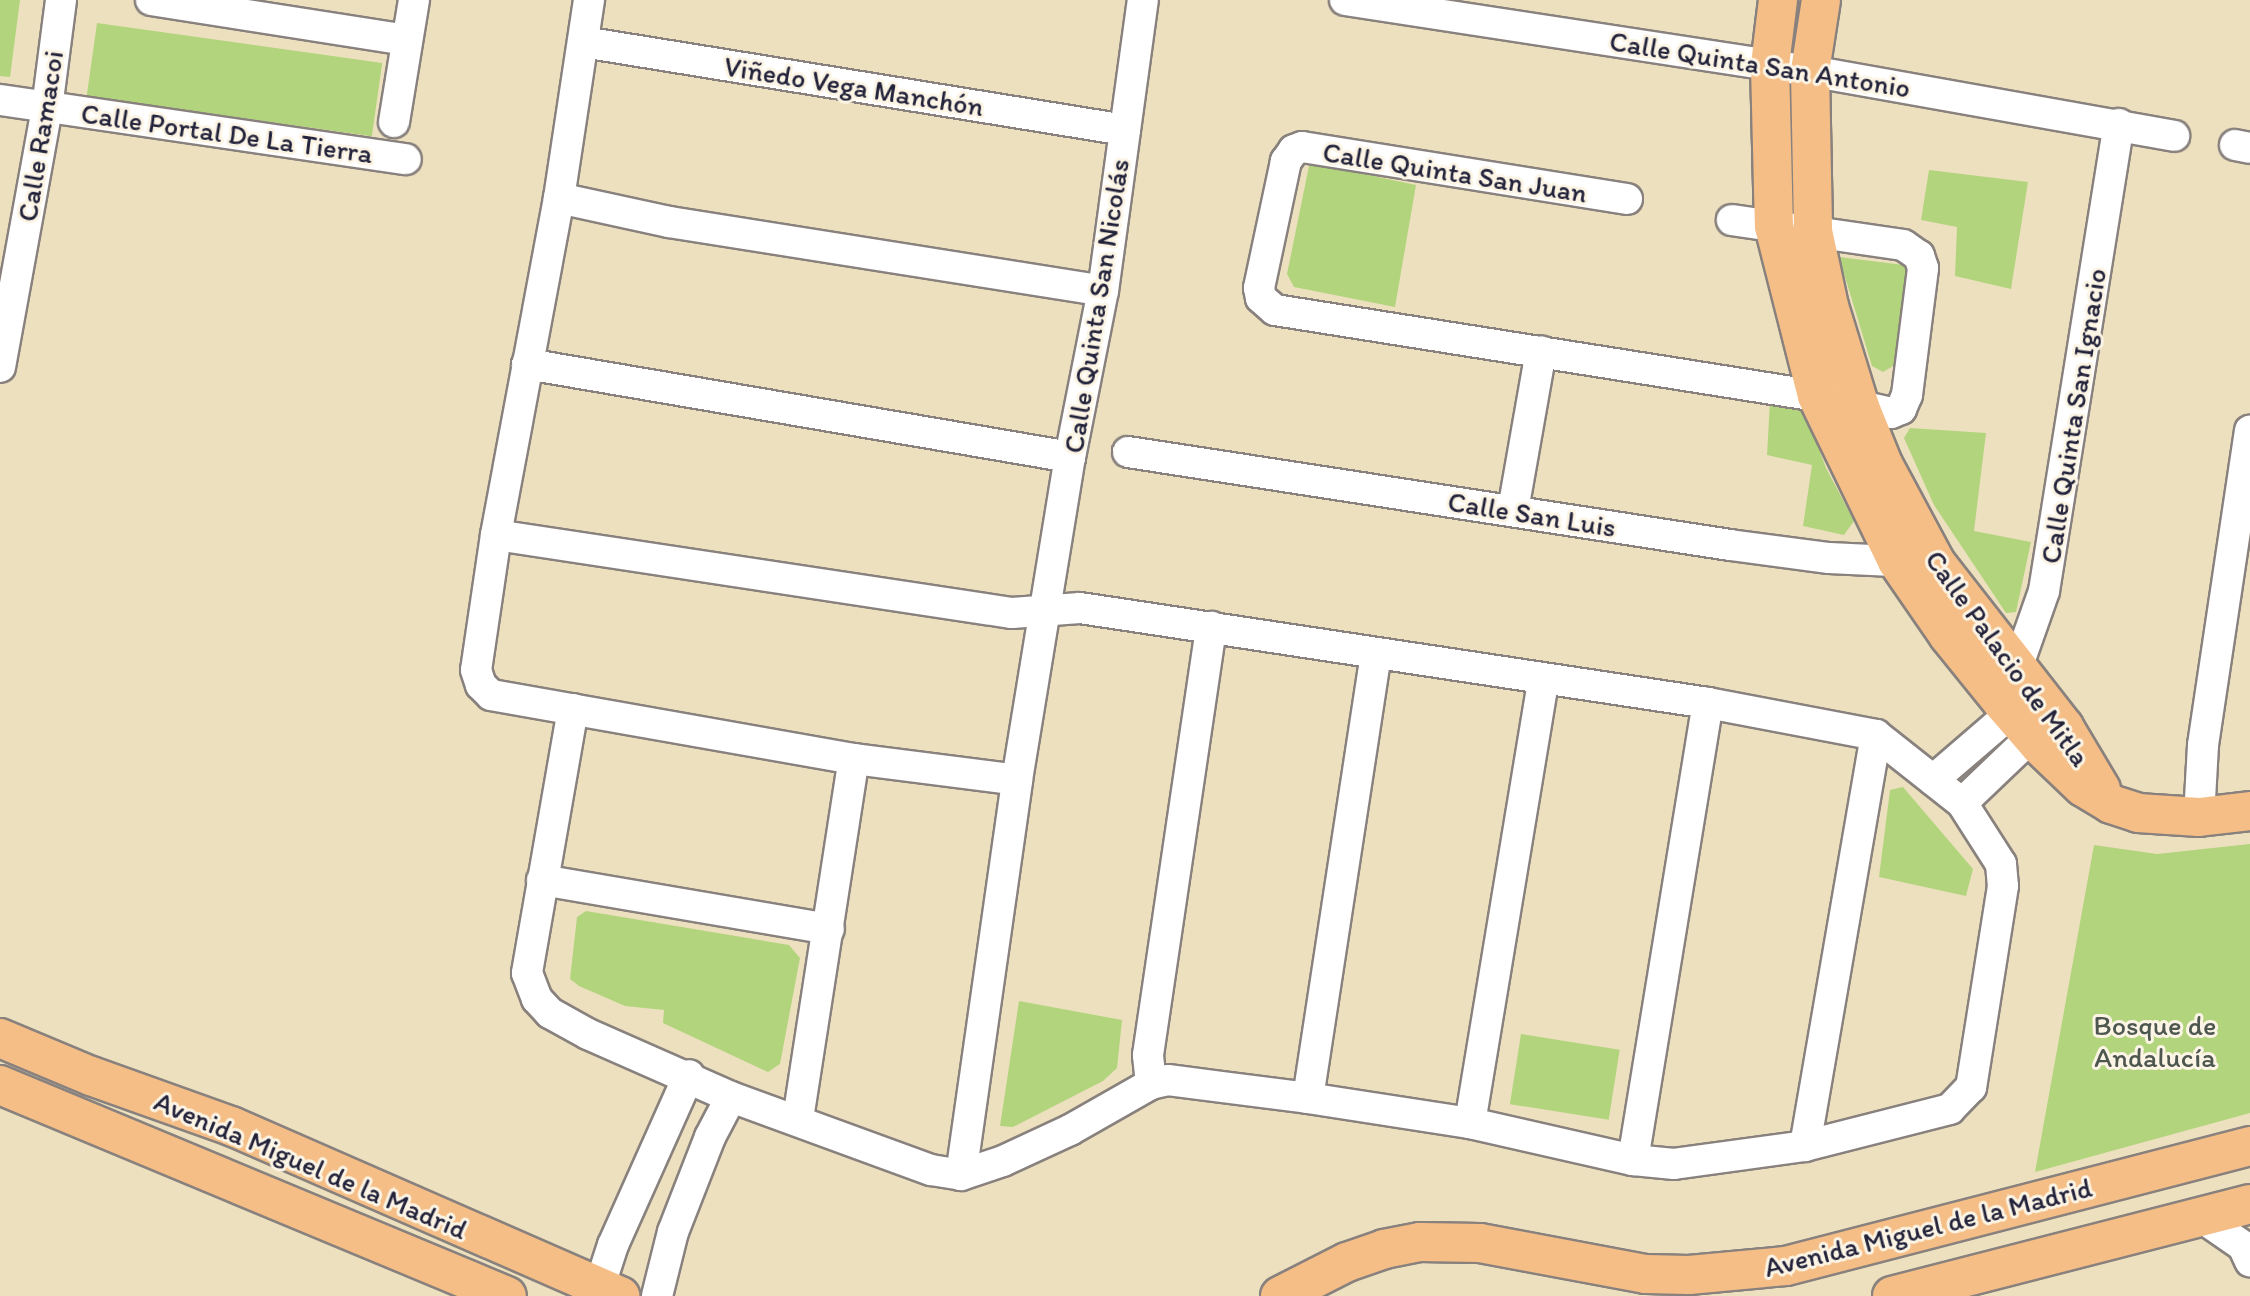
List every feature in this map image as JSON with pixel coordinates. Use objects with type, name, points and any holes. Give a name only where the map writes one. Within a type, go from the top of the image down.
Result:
[{"type":"main road","name":"Calle Palacio de Mitla","points":[[1778,0],[1770,65],[1774,226],[1817,396],[1897,561],[1948,635],[2016,705],[2064,727],[2111,804]]},
{"type":"main road","name":"Calle Palacio de Mitla","points":[[1821,0],[1810,71],[1813,231],[1829,306],[1860,407],[1883,464],[2016,705],[2067,774],[2111,804]]},
{"type":"main road","points":[[2111,804],[2151,815],[2199,817],[2250,811]]},
{"type":"main road","name":"Avenida Miguel de la Madrid","points":[[0,1038],[91,1076],[231,1126],[610,1292]]},
{"type":"main road","name":"Avenida Miguel de la Madrid","points":[[0,1085],[507,1296]]},
{"type":"main road","points":[[2089,1247],[2074,1219],[2077,1206],[2213,1171],[2227,1165],[2245,1147]]},
{"type":"main road","name":"Avenida Miguel de la Madrid","points":[[1280,1296],[1347,1262],[1384,1249],[1420,1242],[1480,1243],[1646,1274],[1705,1274],[1786,1266],[2245,1147]]},
{"type":"main road","name":"Avenida Miguel de la Madrid","points":[[1892,1296],[2250,1204]]},
{"type":"street","name":"Calle Ramacoi","points":[[0,367],[47,108],[61,0]]},
{"type":"street","points":[[151,0],[407,40]]},
{"type":"street","name":"Calle Portal De La Tierra","points":[[394,122],[414,0]]},
{"type":"street","points":[[589,0],[559,198],[496,535],[476,670],[481,685],[491,695],[854,759],[1017,780]]},
{"type":"street","name":"Calle Quinta San Nicolás","points":[[961,1175],[1017,780],[1070,457],[1103,291],[1143,0]]},
{"type":"street","name":"Calle Quinta San Antonio","points":[[1345,0],[1810,71],[2174,136]]},
{"type":"street","name":"Viñedo Vega Manchón","points":[[583,42],[1125,130]]},
{"type":"street","name":"Calle Portal De La Tierra","points":[[0,100],[406,159]]},
{"type":"street","name":"Calle Quinta San Ignacio","points":[[2016,705],[2044,591],[2119,124]]},
{"type":"street","name":"Calle Quinta San Juan","points":[[1627,199],[1302,147],[1288,156],[1259,288],[1266,306],[1817,396],[1891,413],[1905,404],[1923,268],[1919,256],[1903,245],[1732,220]]},
{"type":"street","points":[[559,198],[669,222],[1103,291]]},
{"type":"street","points":[[1513,510],[1541,351]]},
{"type":"street","points":[[527,364],[1070,457]]},
{"type":"street","points":[[2199,817],[2203,745],[2250,430]]},
{"type":"street","name":"Calle San Luis","points":[[1128,452],[1730,545],[1829,558],[1936,563]]},
{"type":"street","points":[[496,535],[1012,613],[1080,608],[1708,703],[1876,735],[1962,803],[2001,864],[2003,886],[1971,1087],[1950,1109],[1805,1146],[1674,1164],[1633,1160],[1470,1123],[1168,1080],[1151,1084],[1070,1130],[1003,1161],[961,1175],[931,1170],[731,1097],[689,1075],[588,1034],[550,1013],[537,999],[527,973],[573,709]]},
{"type":"street","points":[[1151,1084],[1148,1055],[1211,627]]},
{"type":"street","points":[[1308,1098],[1376,654]]},
{"type":"street","points":[[1470,1123],[1543,680]]},
{"type":"street","points":[[1633,1160],[1708,703]]},
{"type":"street","points":[[1933,780],[2016,705]]},
{"type":"street","points":[[1962,803],[2016,705]]},
{"type":"street","points":[[1805,1146],[1876,735]]},
{"type":"street","points":[[798,1119],[854,759]]},
{"type":"street","points":[[542,880],[829,929]]},
{"type":"street","points":[[610,1292],[613,1245],[689,1075]]},
{"type":"street","points":[[657,1296],[673,1232],[710,1137],[731,1097]]},
{"type":"street","points":[[2201,1217],[2243,1246],[2250,1261]]},
{"type":"green space","points":[[0,0],[20,0],[10,77],[0,76]]},
{"type":"green space","points":[[97,23],[382,63],[372,136],[87,96]]},
{"type":"green space","points":[[1316,164],[1416,185],[1395,307],[1294,287],[1287,274],[1309,166]]},
{"type":"green space","points":[[1929,170],[2028,182],[2011,289],[1955,276],[1957,227],[1921,220]]},
{"type":"green space","points":[[1839,257],[1904,265],[1913,281],[1895,365],[1883,372],[1872,366]]},
{"type":"green space","points":[[1770,401],[1804,409],[1826,468],[1854,521],[1844,535],[1803,526],[1812,465],[1767,455]]},
{"type":"green space","points":[[1910,428],[1986,433],[1974,531],[2031,542],[2016,612],[2006,613],[1934,505],[1904,438]]},
{"type":"green space","points":[[1903,787],[1973,869],[1966,896],[1879,877],[1890,790]]},
{"type":"green space","name":"Bosque de Andalucía","points":[[2250,844],[2250,1113],[2035,1172],[2094,845],[2157,854]]},
{"type":"green space","points":[[586,911],[789,945],[800,958],[780,1064],[768,1072],[663,1023],[664,1010],[625,1006],[570,979],[577,917]]},
{"type":"green space","points":[[1019,1001],[1122,1020],[1117,1068],[1103,1081],[1013,1127],[1000,1126]]},
{"type":"green space","points":[[1521,1034],[1620,1050],[1609,1120],[1510,1104]]}]
